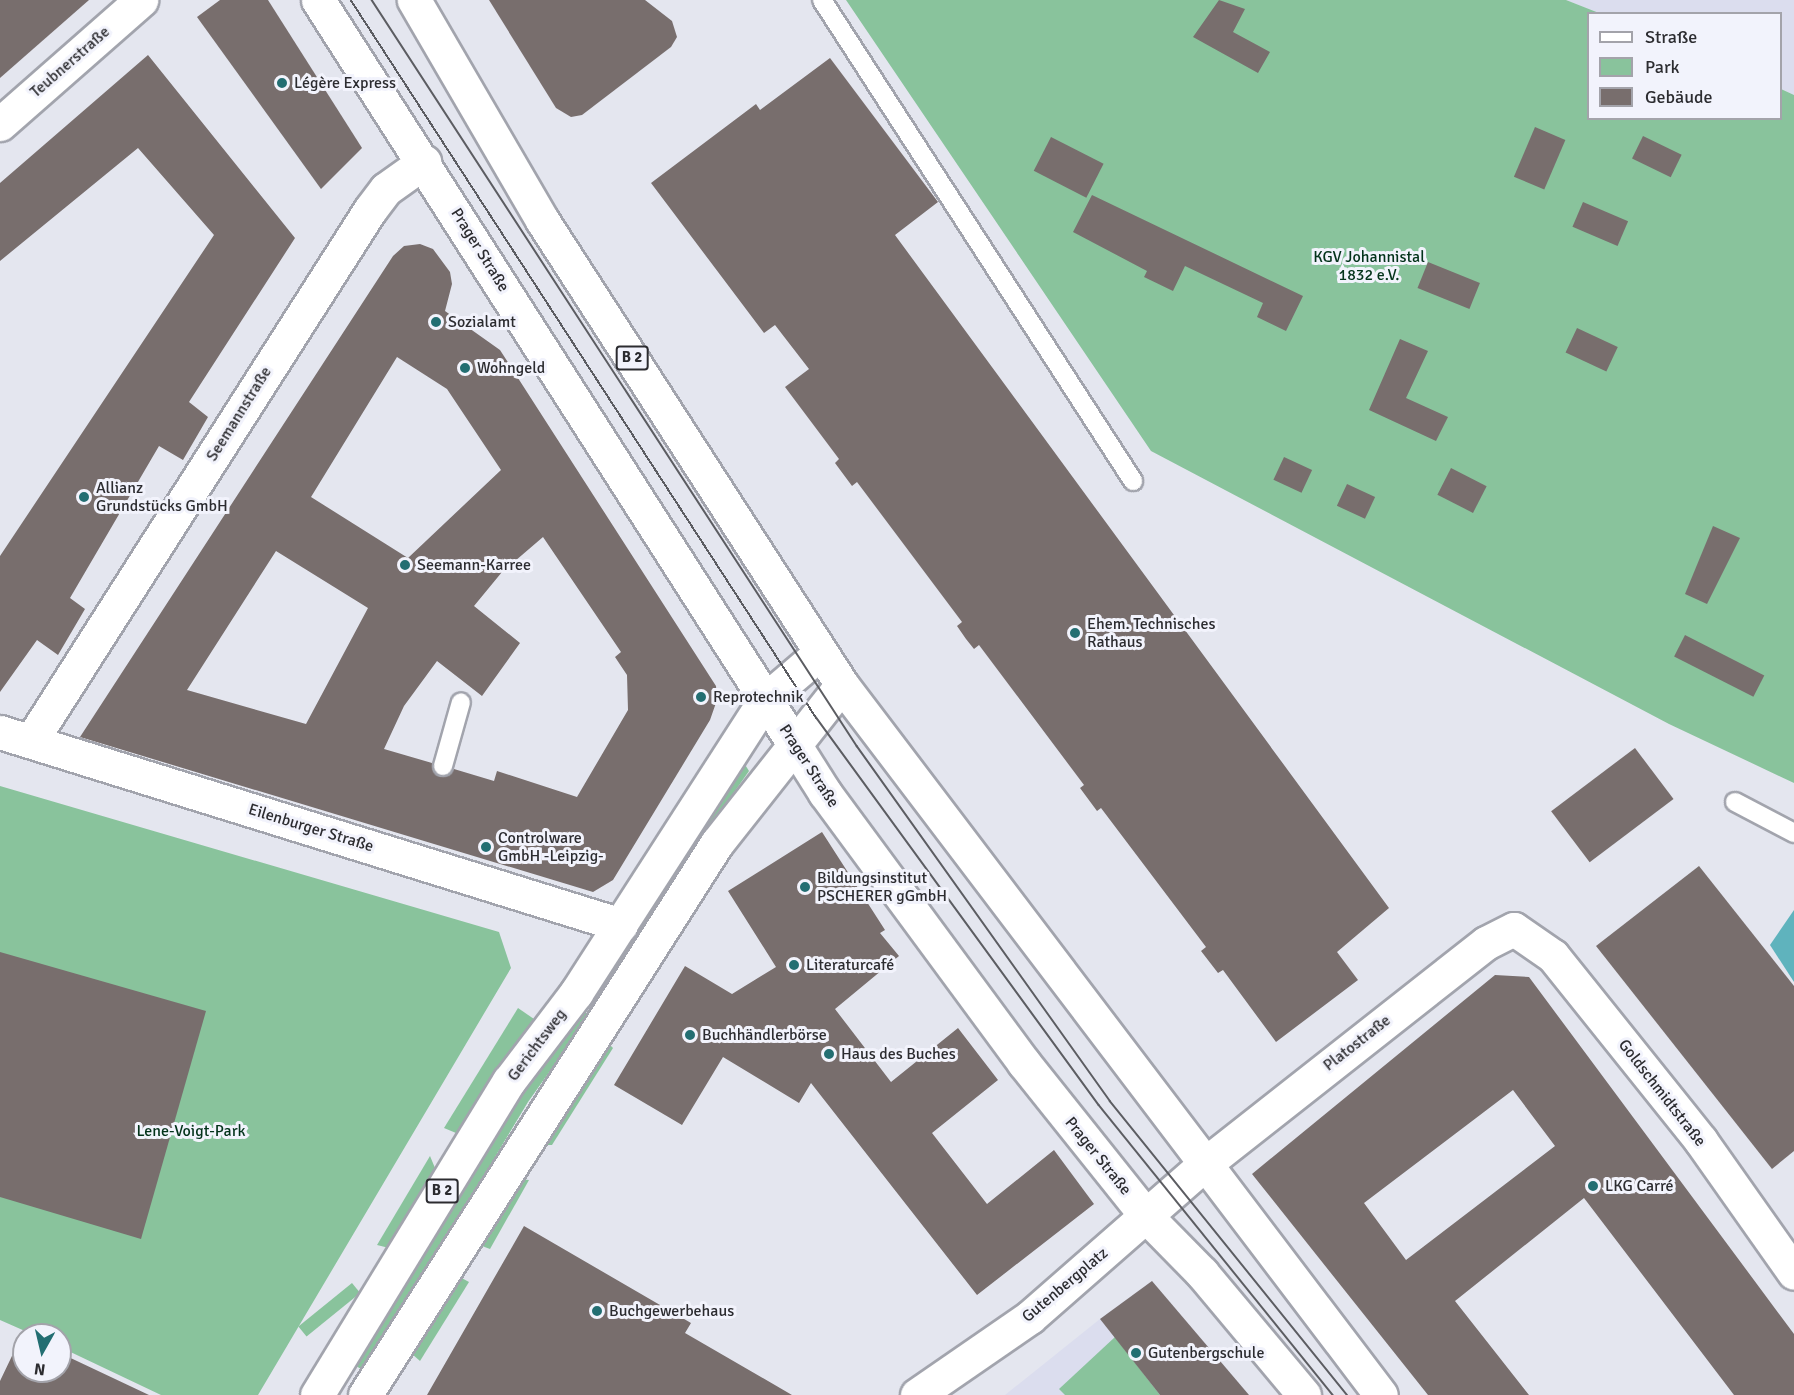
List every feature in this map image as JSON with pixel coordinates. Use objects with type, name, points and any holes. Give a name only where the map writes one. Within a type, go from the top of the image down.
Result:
[{"type":"main road","name":"Teubnerstraße","points":[[0,124],[141,0]]},
{"type":"main road","name":"Prager Straße","points":[[318,0],[424,162],[825,793],[1024,1064],[1146,1216],[1202,1273],[1304,1395]]},
{"type":"main road","name":"B 2","points":[[364,1395],[717,843],[842,686],[542,220],[414,0]]},
{"type":"main road","name":"Seemannstraße","points":[[31,741],[370,210],[386,189],[424,162]]},
{"type":"main road","name":"B 2","points":[[765,700],[820,653]]},
{"type":"main road","points":[[842,686],[1381,1395]]},
{"type":"main road","name":"Gerichtsweg","points":[[317,1395],[509,1081],[621,925],[765,700]]},
{"type":"main road","name":"Eilenburger Straße","points":[[0,732],[419,851],[621,925]]},
{"type":"main road","name":"Platostraße","points":[[1205,1164],[1486,943],[1514,928]]},
{"type":"main road","name":"Goldschmidtstraße","points":[[1514,928],[1553,956],[1701,1140],[1794,1273]]},
{"type":"main road","name":"Gutenbergplatz","points":[[917,1395],[1030,1317],[1205,1164]]},
{"type":"lane","points":[[822,0],[1133,481]]},
{"type":"lane","points":[[443,766],[461,702]]},
{"type":"lane","points":[[1735,802],[1794,833]]},
{"type":"lane","points":[[621,925],[652,946]]},
{"type":"shaded area","points":[[1566,0],[1794,0],[1794,95],[1782,89],[1782,12],[1596,12]]},
{"type":"shaded area","name":"Gutenbergschule","points":[[1152,1281],[1249,1395],[1005,1395],[1100,1319]]},
{"type":"green space","name":"KGV Johannistal 1832 e.V.","points":[[846,0],[1566,0],[1596,12],[1587,12],[1587,120],[1782,120],[1782,89],[1794,95],[1794,783],[1669,724],[1151,451]]},
{"type":"green space","points":[[744,763],[749,771],[709,828],[696,838]]},
{"type":"green space","name":"Lene-Voigt-Park","points":[[0,786],[499,932],[511,968],[258,1395],[161,1395],[72,1353],[72,1323],[12,1323],[12,1325],[0,1320]]},
{"type":"green space","points":[[518,1008],[534,1019],[456,1133],[444,1128]]},
{"type":"green space","points":[[583,1009],[589,1016],[528,1102],[366,1372],[356,1366],[518,1096]]},
{"type":"green space","points":[[609,1044],[613,1048],[552,1145],[545,1145],[543,1140],[553,1123]]},
{"type":"green space","points":[[430,1156],[435,1168],[389,1248],[377,1245]]},
{"type":"green space","points":[[518,1179],[529,1180],[490,1249],[482,1246],[481,1240]]},
{"type":"green space","points":[[458,1276],[469,1282],[420,1361],[412,1354]]},
{"type":"green space","points":[[352,1283],[360,1293],[307,1337],[298,1326]]},
{"type":"green space","points":[[1115,1337],[1160,1395],[1065,1395],[1059,1389]]},
{"type":"water","points":[[1794,910],[1794,982],[1770,945]]},
{"type":"building","points":[[0,0],[89,0],[0,78]]},
{"type":"building","name":"Légère Express","points":[[220,0],[268,0],[362,148],[321,189],[197,17]]},
{"type":"building","points":[[489,0],[645,0],[672,21],[677,37],[671,47],[582,115],[571,117],[556,108]]},
{"type":"building","points":[[1219,0],[1245,9],[1233,32],[1270,52],[1258,73],[1193,37]]},
{"type":"building","points":[[148,55],[295,238],[189,402],[208,417],[183,460],[159,446],[70,598],[85,609],[58,655],[37,640],[0,692],[0,556],[214,235],[138,148],[0,261],[0,183]]},
{"type":"building","name":"Ehem. Technisches Rathaus","points":[[830,58],[938,202],[895,235],[1389,908],[1337,952],[1358,980],[1276,1042],[1223,970],[1218,973],[1201,951],[1206,947],[1101,808],[1097,811],[1080,788],[1084,785],[979,645],[974,649],[966,639],[957,626],[962,622],[857,482],[852,486],[835,463],[839,459],[785,387],[809,369],[775,325],[764,333],[651,183],[756,104],[760,110]]},
{"type":"building","points":[[1535,127],[1565,140],[1544,190],[1514,177]]},
{"type":"building","points":[[1643,136],[1682,155],[1671,177],[1632,158]]},
{"type":"building","points":[[1051,137],[1104,164],[1086,198],[1034,171]]},
{"type":"building","points":[[1092,195],[1303,296],[1286,331],[1257,317],[1263,303],[1185,266],[1173,291],[1144,277],[1147,271],[1073,232]]},
{"type":"building","points":[[1583,202],[1628,221],[1618,246],[1572,227]]},
{"type":"building","name":"Seemann-Karree","points":[[420,244],[433,249],[450,272],[452,284],[445,311],[500,350],[716,686],[717,700],[710,720],[613,880],[593,892],[80,737],[393,256],[404,246]],"holes":[[[397,357],[447,389],[501,470],[408,558],[311,497]],[[543,537],[621,652],[615,657],[627,675],[628,710],[577,797],[497,771],[494,781],[454,769],[441,777],[435,773],[432,763],[384,749],[404,706],[437,661],[482,696],[520,643],[474,606],[502,572]],[[276,551],[368,608],[306,724],[187,690]]]},
{"type":"building","points":[[1428,262],[1480,283],[1469,309],[1418,288]]},
{"type":"building","points":[[1577,328],[1618,347],[1606,371],[1566,352]]},
{"type":"building","points":[[1400,339],[1428,351],[1406,398],[1448,417],[1436,441],[1369,410]]},
{"type":"building","points":[[1284,457],[1312,470],[1302,493],[1273,480]]},
{"type":"building","points":[[1451,468],[1487,486],[1473,513],[1437,495]]},
{"type":"building","points":[[1347,484],[1375,497],[1365,519],[1337,506]]},
{"type":"building","points":[[1713,526],[1740,538],[1707,604],[1685,594]]},
{"type":"building","points":[[1685,635],[1764,675],[1753,697],[1674,656]]},
{"type":"building","points":[[1635,748],[1674,799],[1590,862],[1551,811]]},
{"type":"building","name":"Haus des Buches","points":[[822,832],[885,930],[880,933],[899,956],[835,1009],[891,1082],[958,1028],[998,1080],[932,1133],[987,1204],[1054,1150],[1094,1204],[977,1295],[811,1083],[799,1103],[723,1057],[682,1125],[614,1085],[685,966],[732,994],[776,967],[728,891]]},
{"type":"building","points":[[1699,866],[1794,986],[1794,1151],[1772,1169],[1596,946]]},
{"type":"building","points":[[0,952],[206,1011],[141,1239],[0,1197]]},
{"type":"building","name":"LKG Carré","points":[[1495,975],[1529,977],[1794,1334],[1794,1395],[1734,1395],[1584,1198],[1455,1301],[1529,1395],[1428,1395],[1252,1174]],"holes":[[[1513,1090],[1555,1146],[1406,1260],[1364,1203]]]},
{"type":"building","points":[[524,1226],[691,1323],[685,1333],[792,1395],[427,1395]]},
{"type":"building","points":[[1152,1281],[1249,1395],[1160,1395],[1100,1319]]},
{"type":"building","points":[[12,1356],[12,1383],[72,1383],[72,1359],[149,1395],[0,1395],[0,1381]]},
{"type":"tram line","points":[[351,0],[816,717],[1099,1105],[1333,1395]]},
{"type":"tram line","points":[[372,0],[857,746],[1110,1101],[1347,1395]]},
{"type":"place","name":"Légère Express","points":[[282,83]]},
{"type":"place","name":"Sozialamt","points":[[436,322]]},
{"type":"place","name":"Wohngeld","points":[[465,368]]},
{"type":"place","name":"Allianz Grundstücks GmbH","points":[[84,497]]},
{"type":"place","name":"Seemann-Karree","points":[[405,565]]},
{"type":"place","name":"Ehem. Technisches Rathaus","points":[[1075,633]]},
{"type":"place","name":"Reprotechnik","points":[[701,697]]},
{"type":"place","name":"Controlware GmbH -Leipzig-","points":[[486,847]]},
{"type":"place","name":"Bildungsinstitut PSCHERER gGmbH","points":[[805,887]]},
{"type":"place","name":"Literaturcafé","points":[[794,965]]},
{"type":"place","name":"Buchhändlerbörse","points":[[690,1035]]},
{"type":"place","name":"Haus des Buches","points":[[829,1054]]},
{"type":"place","name":"LKG Carré","points":[[1593,1186]]},
{"type":"place","name":"Buchgewerbehaus","points":[[597,1311]]},
{"type":"place","name":"Gutenbergschule","points":[[1136,1353]]}]
